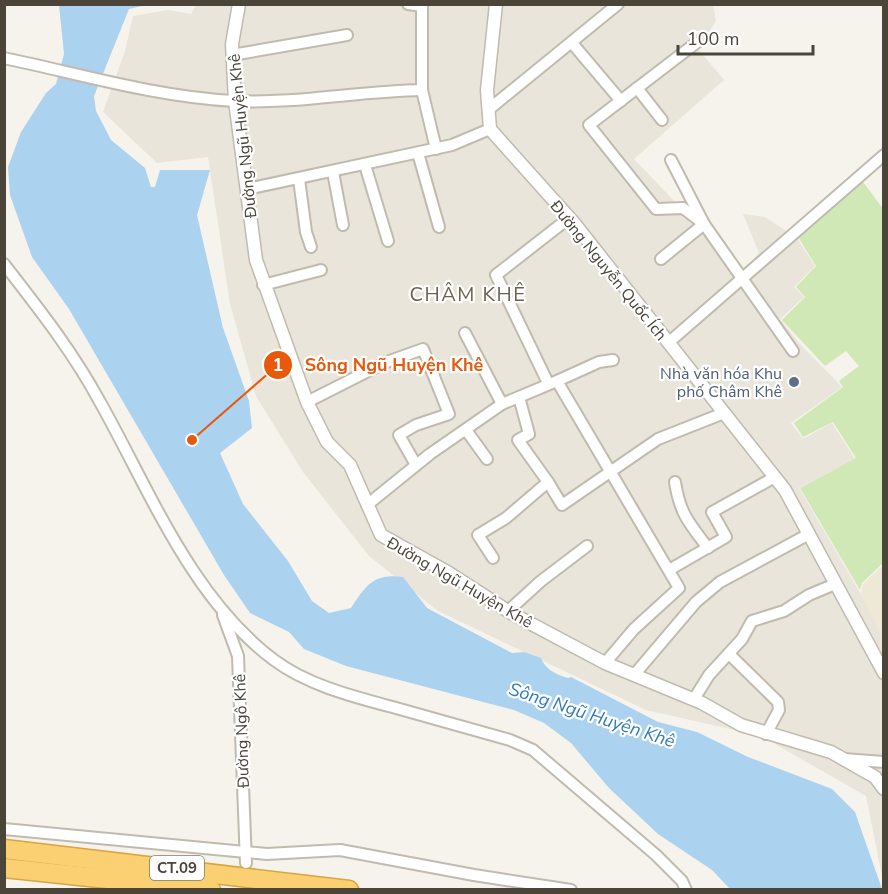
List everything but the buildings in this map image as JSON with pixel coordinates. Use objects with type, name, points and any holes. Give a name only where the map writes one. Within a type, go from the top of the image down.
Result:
[{"type":"highway","name":"CT.09","points":[[4,849],[349,890]]},
{"type":"highway","name":"CT.09","points":[[4,868],[211,890]]},
{"type":"street","name":"Đường Ngũ Huyện Khê","points":[[239,4],[232,55],[235,101],[256,260],[263,285],[307,402],[327,442],[350,465],[381,535],[508,611],[605,663],[694,699],[741,725],[831,752],[875,777],[884,789]]},
{"type":"street","points":[[408,4],[422,5],[422,90],[435,148]]},
{"type":"street","points":[[247,189],[418,153],[490,129],[487,90],[496,4]]},
{"type":"street","points":[[489,110],[618,4]]},
{"type":"street","points":[[232,55],[347,35]]},
{"type":"street","points":[[572,43],[621,101]]},
{"type":"street","points":[[696,43],[589,125],[656,209],[669,206],[683,208],[704,224]]},
{"type":"street","points":[[4,58],[128,86],[235,101],[353,97],[384,90],[422,90]]},
{"type":"street","points":[[637,88],[662,120]]},
{"type":"street","name":"Đường Nguyễn Quốc Ích","points":[[490,129],[569,218],[785,490],[884,673]]},
{"type":"street","points":[[418,153],[439,227]]},
{"type":"street","points":[[668,343],[884,155]]},
{"type":"street","points":[[671,160],[704,224],[793,351]]},
{"type":"street","points":[[365,165],[388,241]]},
{"type":"street","points":[[333,172],[343,225]]},
{"type":"street","points":[[299,178],[310,247]]},
{"type":"street","points":[[569,218],[496,275],[553,382],[612,470],[679,588],[634,629],[605,663]]},
{"type":"street","points":[[662,259],[704,224]]},
{"type":"street","points":[[4,264],[68,347],[101,403],[164,523],[218,604],[274,660],[302,676],[345,694],[510,740],[533,750],[656,855],[682,881],[686,890]]},
{"type":"street","points":[[263,285],[321,270]]},
{"type":"street","points":[[465,333],[502,404]]},
{"type":"street","points":[[307,402],[384,363],[423,349],[449,414],[416,425],[399,435],[416,465]]},
{"type":"street","points":[[367,505],[416,465],[502,404],[613,360]]},
{"type":"street","points":[[519,397],[529,435],[518,440],[562,505],[658,439],[724,413]]},
{"type":"street","points":[[466,430],[487,459]]},
{"type":"street","points":[[669,570],[726,537],[712,512],[774,477]]},
{"type":"street","points":[[493,558],[478,535],[506,518],[548,482]]},
{"type":"street","points":[[675,482],[678,505],[684,519],[708,548]]},
{"type":"street","points":[[634,675],[704,596],[720,582],[809,534]]},
{"type":"street","points":[[508,611],[541,580],[587,546]]},
{"type":"street","points":[[694,699],[709,675],[742,639],[747,626],[756,618],[784,611],[809,595],[836,584]]},
{"type":"street","name":"Đường Ngô Khê","points":[[218,604],[238,656],[246,858]]},
{"type":"street","points":[[729,654],[778,702],[779,710],[766,734]]},
{"type":"street","points":[[843,759],[884,762]]},
{"type":"street","points":[[4,829],[246,858],[267,854],[340,850],[571,890]]},
{"type":"shaded area","points":[[196,5],[713,5],[716,21],[698,49],[724,80],[634,159],[742,272],[759,253],[743,214],[765,217],[797,238],[815,266],[794,287],[804,297],[780,319],[799,343],[842,387],[791,423],[803,439],[832,423],[855,459],[799,488],[883,632],[883,881],[866,796],[761,736],[646,710],[438,611],[369,556],[303,472],[256,396],[230,304],[208,157],[157,163],[103,112],[125,51],[133,16],[168,10],[191,14]]},
{"type":"shaded area","points":[[883,565],[883,638],[861,594],[863,584]]},
{"type":"green space","points":[[860,178],[884,210],[883,563],[862,583],[860,590],[800,488],[856,458],[833,422],[803,437],[794,423],[843,387],[839,381],[859,366],[846,351],[825,366],[782,320],[805,297],[796,287],[816,266],[797,235]]},
{"type":"water","name":"Sông Ngũ Huyện Khê","points":[[59,5],[146,5],[129,9],[94,96],[96,111],[111,140],[145,168],[151,187],[155,187],[160,170],[210,170],[197,215],[223,328],[249,401],[252,428],[220,453],[243,504],[288,561],[312,601],[329,613],[351,608],[372,582],[385,577],[403,577],[427,608],[512,653],[524,652],[541,658],[548,669],[555,673],[571,677],[658,722],[697,732],[748,757],[832,789],[855,812],[882,889],[730,889],[712,870],[658,834],[609,788],[571,743],[544,723],[514,710],[346,666],[304,649],[289,632],[250,613],[224,575],[69,309],[32,257],[10,195],[8,167],[21,132],[46,93],[56,84],[64,54]]},
{"type":"place","name":"Nhà văn hóa Khu phố Châm Khê","points":[[794,382]]},
{"type":"place","name":"Sông Ngũ Huyện Khê","points":[[192,440]]},
{"type":"district","name":"CHÂM KHÊ","points":[[468,294]]}]
